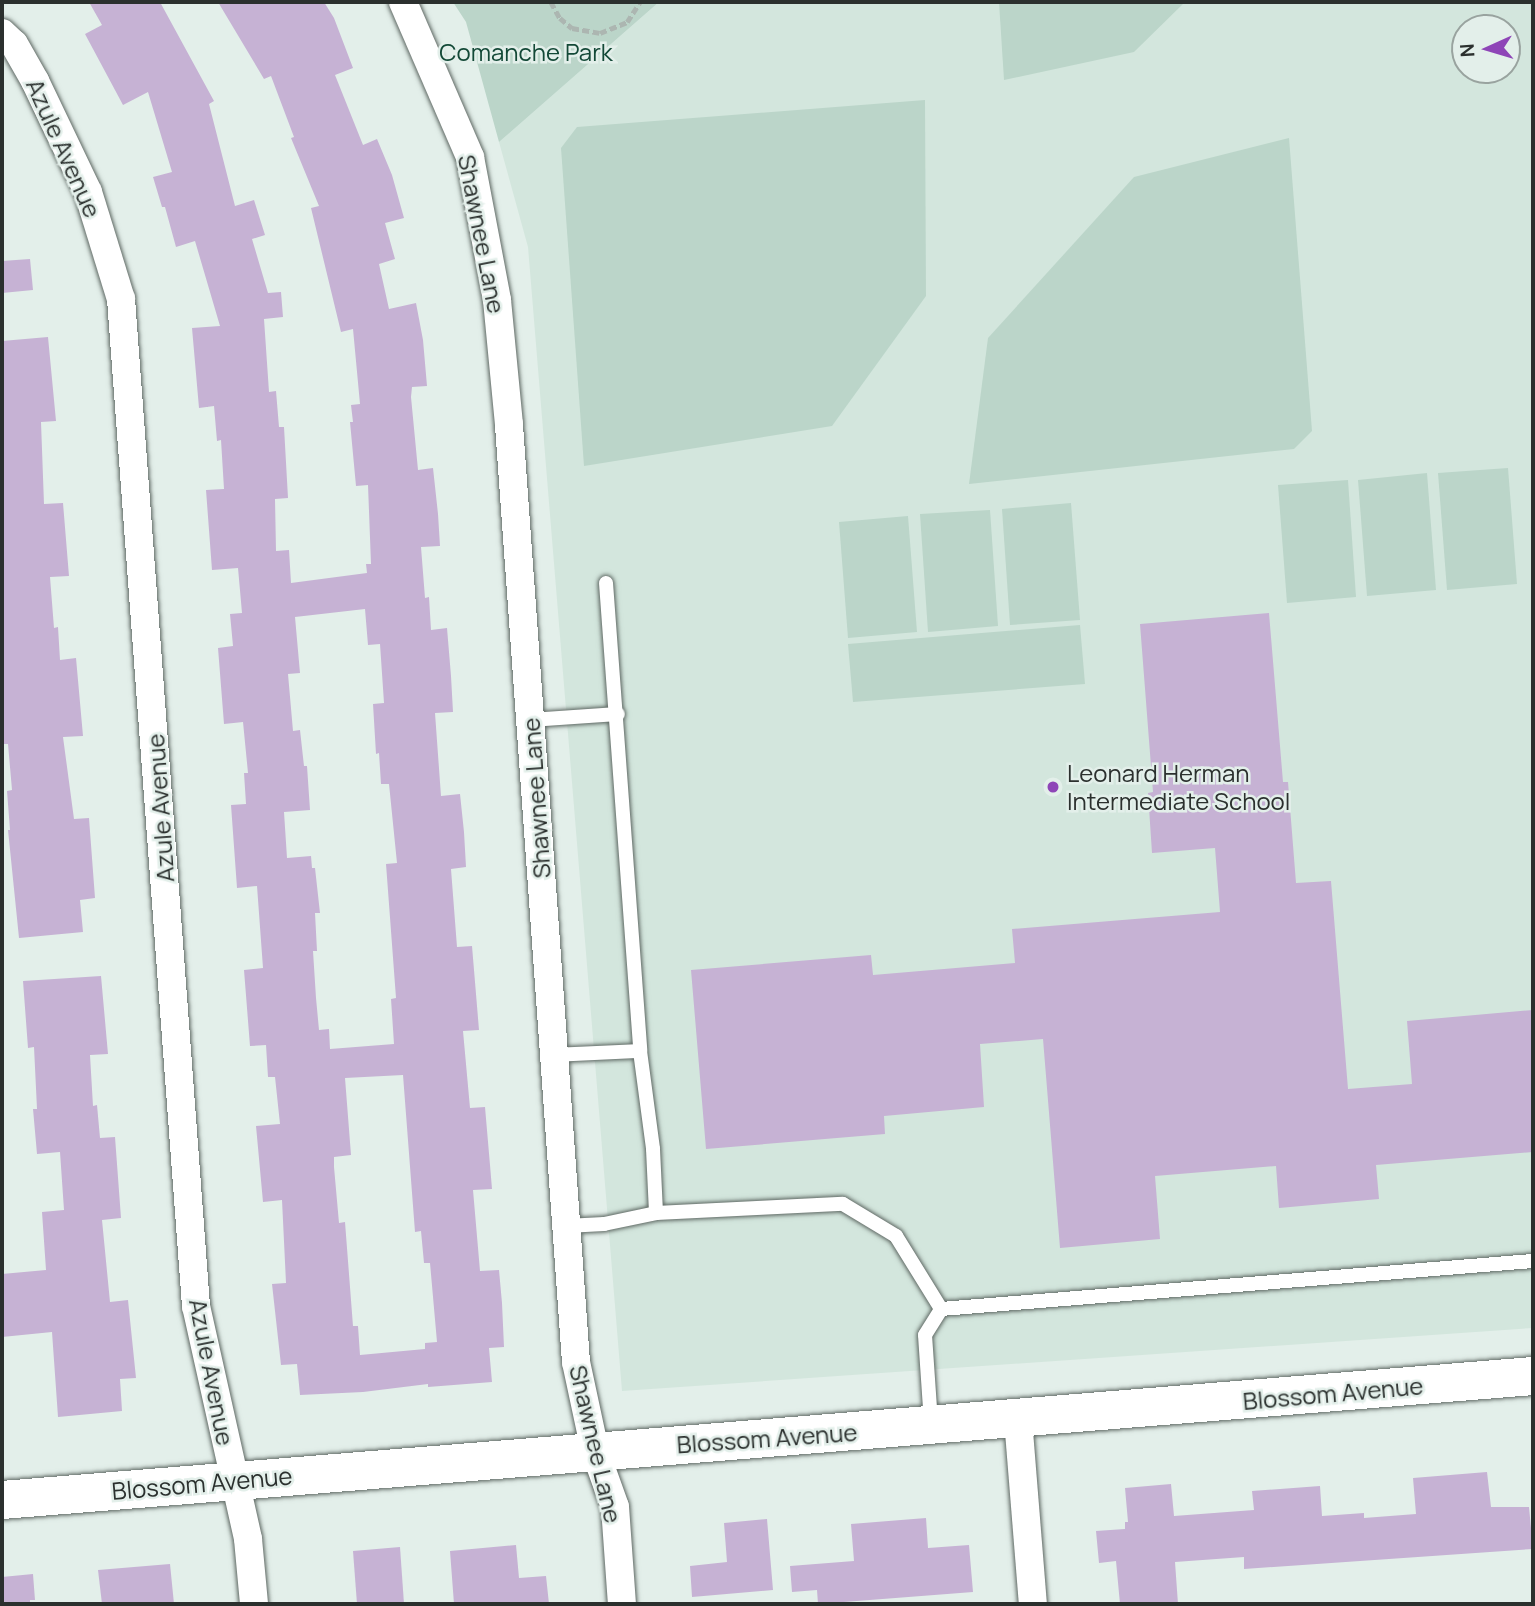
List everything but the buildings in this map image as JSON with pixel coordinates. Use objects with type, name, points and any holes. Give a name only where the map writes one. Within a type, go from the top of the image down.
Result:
[{"type":"street","name":"Shawnee Lane","points":[[403,2],[470,157],[497,300],[576,1362],[594,1451],[615,1507],[622,1604]]},
{"type":"street","name":"Azule Avenue","points":[[2,33],[14,44],[35,81],[88,191],[121,299],[196,1306],[248,1539],[254,1604]]},
{"type":"street","name":"Blossom Avenue","points":[[2,1500],[1533,1376]]},
{"type":"street","points":[[1018,1419],[1033,1604]]},
{"type":"lane","points":[[606,583],[618,714],[640,1051],[653,1149],[656,1213]]},
{"type":"lane","points":[[530,720],[618,714]]},
{"type":"lane","points":[[554,1055],[640,1051]]},
{"type":"lane","points":[[566,1226],[604,1224],[656,1213],[843,1204],[896,1236],[942,1309]]},
{"type":"lane","points":[[942,1309],[1533,1261]]},
{"type":"lane","points":[[931,1425],[926,1335],[942,1309]]},
{"type":"path","points":[[551,2],[560,18],[572,28],[600,33],[627,22],[640,2]]},
{"type":"shaded area","name":"Leonard Herman Intermediate School","points":[[659,2],[1533,2],[1533,1328],[622,1391],[528,247],[499,142]]},
{"type":"green space","name":"Comanche Park","points":[[453,2],[659,2],[499,142],[466,22]]},
{"type":"green space","points":[[999,2],[1185,2],[1134,52],[1004,80]]},
{"type":"green space","points":[[925,100],[926,296],[832,426],[584,466],[561,148],[577,127]]},
{"type":"green space","points":[[1289,138],[1312,431],[1294,449],[969,484],[988,338],[1134,177]]},
{"type":"green space","points":[[1508,468],[1517,584],[1447,590],[1438,473]]},
{"type":"green space","points":[[1427,473],[1436,590],[1367,596],[1358,480]]},
{"type":"green space","points":[[1348,480],[1356,597],[1287,603],[1278,485]]},
{"type":"green space","points":[[1071,503],[1080,620],[1010,625],[1002,509]]},
{"type":"green space","points":[[990,510],[998,626],[928,632],[920,514]]},
{"type":"green space","points":[[908,516],[917,632],[848,638],[839,522]]},
{"type":"green space","points":[[1080,625],[1085,684],[853,702],[848,644]]},
{"type":"place","name":"Leonard Herman Intermediate School","points":[[1053,787]]}]
